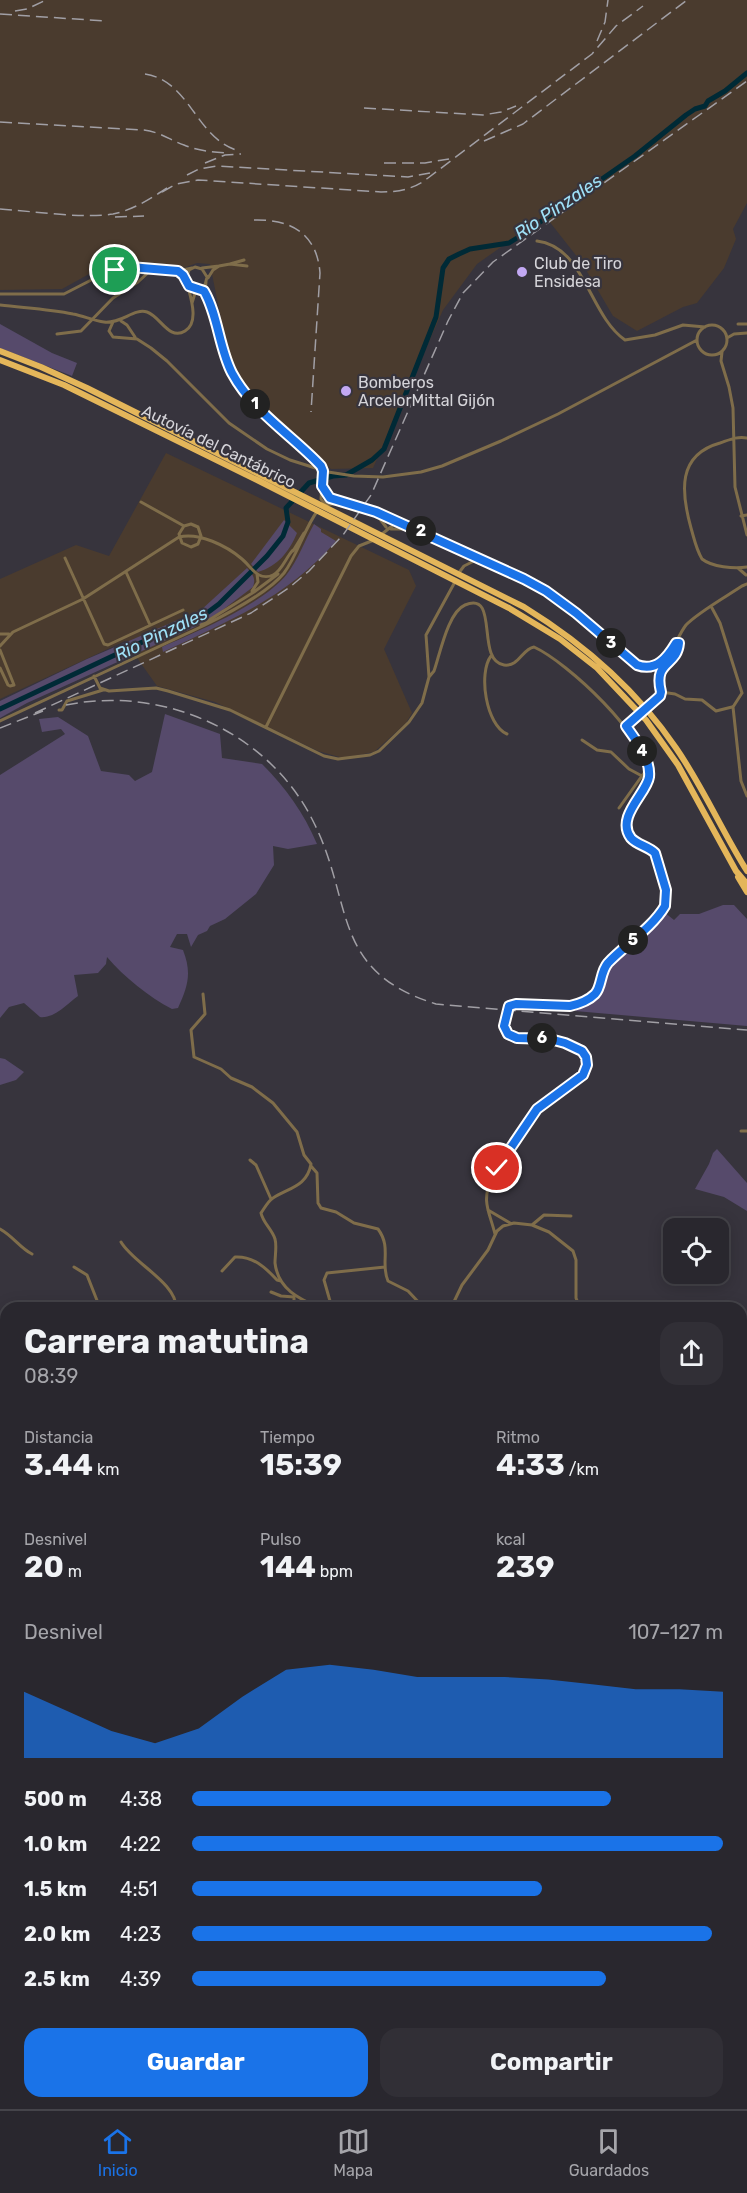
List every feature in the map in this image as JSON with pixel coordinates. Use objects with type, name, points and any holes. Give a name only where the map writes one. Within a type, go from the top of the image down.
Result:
[{"type":"highway","name":"Autovía del Cantábrico","points":[[0,351],[56,373],[142,419],[544,619],[602,663],[651,714],[678,750],[747,871]]},
{"type":"highway","name":"Autovía del Cantábrico","points":[[0,360],[38,373],[142,419]]},
{"type":"highway","name":"Autovía del Cantábrico","points":[[479,588],[560,639],[597,668],[626,697],[646,720],[678,765],[736,871],[747,884]]},
{"type":"highway","points":[[678,750],[747,865]]},
{"type":"highway","points":[[736,871],[747,892]]},
{"type":"street","points":[[537,242],[552,244],[566,255],[583,279],[605,321],[625,340],[683,325],[717,326],[734,334],[747,333]]},
{"type":"street","points":[[0,294],[64,294],[115,270],[130,267],[178,271],[199,267],[206,269],[244,260]]},
{"type":"street","points":[[230,264],[247,266]]},
{"type":"street","points":[[0,305],[52,310],[113,322],[121,321],[139,311],[149,313],[170,331],[180,333],[187,330],[192,323],[194,292],[219,266]]},
{"type":"street","points":[[199,267],[205,271],[208,300]]},
{"type":"street","points":[[57,334],[81,331],[113,298],[138,282],[153,268]]},
{"type":"street","points":[[192,268],[187,273],[192,305]]},
{"type":"street","points":[[178,271],[192,287],[205,293],[228,363],[242,388],[264,414],[322,468],[318,513]]},
{"type":"street","points":[[125,337],[132,314]]},
{"type":"street","points":[[100,321],[115,339],[125,337],[137,339]]},
{"type":"street","points":[[121,321],[137,339],[167,361],[229,423],[255,442],[280,455],[314,468],[354,476],[394,476],[442,466],[558,414],[687,347],[697,340],[705,327]]},
{"type":"street","points":[[109,331],[113,322]]},
{"type":"street","points":[[738,324],[747,324]]},
{"type":"street","points":[[698,326],[700,332]]},
{"type":"street","points":[[724,331],[727,338],[721,361],[729,387],[736,438],[735,487],[747,535]]},
{"type":"street","points":[[727,338],[734,334]]},
{"type":"street","points":[[697,340],[700,348],[706,354],[715,355],[722,352]]},
{"type":"street","points":[[687,347],[700,348]]},
{"type":"street","points":[[715,355],[721,361]]},
{"type":"street","points":[[742,586],[747,568],[709,563],[702,559],[688,515],[684,484],[688,466],[704,448],[736,438],[747,438]]},
{"type":"street","points":[[322,486],[327,495],[328,505]]},
{"type":"street","points":[[327,495],[358,505],[431,536],[524,579],[557,599],[600,632],[637,665],[647,668],[660,663],[690,621],[747,584]]},
{"type":"street","points":[[321,499],[328,505]]},
{"type":"street","points":[[0,721],[198,628],[232,609],[278,578],[312,520],[328,505],[340,501]]},
{"type":"street","points":[[141,502],[183,526],[195,525],[200,530],[201,536],[198,544],[190,547],[182,543],[179,537],[183,526]]},
{"type":"street","points":[[372,511],[392,522],[413,529]]},
{"type":"street","points":[[372,511],[382,520],[387,529]]},
{"type":"street","points":[[741,516],[747,515]]},
{"type":"street","points":[[266,727],[351,556],[358,546],[376,539],[392,522]]},
{"type":"street","points":[[387,529],[413,529]]},
{"type":"street","points":[[0,668],[8,685],[14,685],[0,647],[0,635],[13,632],[83,599],[179,537],[201,536],[236,554],[266,584]]},
{"type":"street","points":[[258,575],[273,575],[294,552]]},
{"type":"street","points":[[232,609],[266,584],[281,570],[294,552]]},
{"type":"street","points":[[65,558],[104,644],[108,645],[183,610]]},
{"type":"street","points":[[59,710],[62,710],[67,701],[103,690],[117,692],[156,688],[215,704],[324,756],[339,759],[370,755],[379,751],[415,714],[426,694],[429,677],[425,641],[428,629],[461,569],[480,558]]},
{"type":"street","points":[[736,568],[746,577]]},
{"type":"street","points":[[126,572],[150,625]]},
{"type":"street","points":[[232,609],[257,587],[258,575]]},
{"type":"street","points":[[429,677],[434,671],[449,625],[457,610],[465,605],[474,604],[484,613],[491,656],[501,665],[517,662],[530,648],[537,648],[571,673],[626,726],[645,758],[648,771],[646,784],[630,810],[628,828],[633,840],[655,853],[666,890],[667,900],[664,910],[607,964],[595,994],[570,1006],[516,1004],[509,1007],[504,1026],[508,1034],[517,1038],[550,1039],[565,1043],[582,1051],[587,1065],[583,1075],[533,1113],[492,1177],[485,1197],[495,1234]]},
{"type":"street","points":[[711,607],[720,623],[742,693]]},
{"type":"street","points":[[0,647],[13,632]]},
{"type":"street","points":[[661,692],[658,683],[659,673],[675,653],[679,645],[676,643]]},
{"type":"street","points":[[491,656],[485,666],[485,697],[495,724],[501,732],[507,734]]},
{"type":"street","points":[[94,676],[103,690]]},
{"type":"street","points":[[626,726],[654,702],[661,692]]},
{"type":"street","points":[[661,692],[675,694],[685,699],[702,700],[716,711],[733,707]]},
{"type":"street","points":[[747,692],[742,693],[733,707],[741,781],[747,796]]},
{"type":"street","points":[[582,740],[597,750],[611,752],[629,769],[642,776]]},
{"type":"street","points":[[619,808],[648,771]]},
{"type":"street","points":[[204,994],[205,1014],[193,1026],[191,1036],[194,1057],[252,1087],[273,1103],[297,1132],[304,1155],[317,1173],[318,1203],[321,1208],[336,1212],[354,1223],[374,1226],[379,1231],[386,1247],[385,1267],[388,1281],[408,1291],[418,1302]]},
{"type":"street","points":[[741,1131],[747,1131]]},
{"type":"street","points":[[250,1160],[256,1165],[270,1199]]},
{"type":"street","points":[[295,1302],[295,1297],[281,1281],[276,1266],[275,1238],[261,1214],[270,1199],[295,1188],[304,1179],[311,1166]]},
{"type":"street","points":[[488,1210],[510,1224]]},
{"type":"street","points":[[531,1225],[546,1214],[571,1216]]},
{"type":"street","points":[[454,1302],[462,1285],[488,1250],[499,1228],[510,1224],[531,1225],[549,1232],[561,1240],[574,1254],[578,1302]]},
{"type":"street","points":[[0,1229],[32,1254]]},
{"type":"street","points":[[121,1242],[132,1257],[167,1287],[176,1302]]},
{"type":"street","points":[[222,1270],[236,1256],[249,1258],[281,1281]]},
{"type":"street","points":[[74,1267],[87,1275],[98,1302]]},
{"type":"street","points":[[330,1302],[324,1280],[327,1273],[385,1267]]},
{"type":"street","points":[[271,1292],[306,1302]]},
{"type":"shaded area","points":[[0,0],[747,0],[747,203],[733,229],[736,239],[724,268],[697,303],[683,307],[637,331],[613,316],[582,263],[545,216],[477,264],[443,310],[373,468],[331,469],[256,398],[230,364],[210,264],[197,263],[183,268],[171,268],[109,263],[62,289],[0,290]]},
{"type":"shaded area","points":[[0,324],[52,353],[77,363],[72,376],[0,348]]},
{"type":"shaded area","points":[[166,453],[409,570],[416,586],[384,649],[412,713],[406,723],[374,752],[343,758],[318,751],[215,702],[157,686],[125,641],[0,699],[0,579],[76,545],[109,556]]},
{"type":"shaded area","points":[[284,520],[297,533],[294,540],[277,562],[258,572],[251,564]]},
{"type":"shaded area","points":[[314,524],[321,529],[321,532],[336,541],[298,578],[256,606],[163,652],[162,647],[246,607],[276,585],[291,568]]},
{"type":"shaded area","points":[[247,568],[253,577],[253,587],[216,615],[195,627],[27,703],[0,718],[0,701],[87,659],[201,610]]},
{"type":"shaded area","points":[[165,714],[220,734],[222,758],[262,764],[294,801],[317,844],[288,849],[273,846],[274,865],[256,894],[225,919],[198,935],[191,947],[187,934],[177,934],[170,947],[183,950],[188,973],[178,1008],[172,1009],[146,993],[107,957],[106,964],[98,973],[74,975],[78,996],[50,1016],[40,1017],[24,1003],[9,1007],[0,1018],[0,775],[65,734],[61,729],[42,732],[39,719],[58,717],[88,736],[101,771],[129,775],[135,781],[152,772]]},
{"type":"shaded area","points":[[723,905],[734,905],[747,919],[747,1026],[575,1011],[599,995],[606,970],[664,912],[674,920],[680,914],[699,914]]},
{"type":"shaded area","points":[[0,1058],[24,1072],[16,1080],[0,1085]]},
{"type":"shaded area","points":[[717,1149],[747,1183],[747,1211],[724,1197],[695,1189]]},
{"type":"waterway","name":"Rio Pinzales","points":[[0,709],[168,630],[203,616],[219,604],[267,556],[283,536],[288,522],[286,508],[309,483],[346,475],[372,460],[384,449],[436,317],[443,268],[449,259],[470,249],[509,243],[635,156],[686,115],[705,106],[708,101],[747,73]]},
{"type":"railway","points":[[15,11],[27,9],[46,0]]},
{"type":"railway","points":[[597,41],[605,22],[608,0]]},
{"type":"railway","points":[[484,141],[523,124],[687,0]]},
{"type":"railway","points":[[162,192],[176,184],[198,180],[381,192],[412,187],[423,182],[592,54],[616,26],[643,6]]},
{"type":"railway","points":[[0,14],[105,21]]},
{"type":"railway","points":[[145,74],[160,79],[172,87],[183,97],[211,133],[222,143],[236,150]]},
{"type":"railway","points":[[35,713],[251,613],[290,587],[309,571],[343,535],[371,495],[448,321],[463,293],[493,262],[747,81]]},
{"type":"railway","points":[[364,108],[483,115],[501,112],[516,106]]},
{"type":"railway","points":[[0,122],[144,130],[160,134],[195,149],[227,153]]},
{"type":"railway","points":[[205,163],[225,155],[241,154]]},
{"type":"railway","points":[[384,163],[425,163],[449,159]]},
{"type":"railway","points":[[187,175],[199,169],[217,166],[408,177],[430,173]]},
{"type":"railway","points":[[0,209],[72,215],[113,214],[134,207],[167,188]]},
{"type":"railway","points":[[115,217],[144,216]]},
{"type":"railway","points":[[254,220],[279,222],[299,231],[307,238],[318,259],[320,273],[311,412]]},
{"type":"railway","points":[[66,705],[103,701],[139,702],[175,710],[210,722],[242,740],[270,763],[295,791],[314,823],[326,852],[350,931],[361,953],[378,973],[402,990],[436,1004],[747,1030]]},
{"type":"railway","points":[[0,728],[43,711]]},
{"type":"place","name":"Club de Tiro Ensidesa","points":[[522,272]]},
{"type":"place","name":"Bomberos ArcelorMittal Gijón","points":[[346,391]]},
{"type":"route","points":[[115,270],[130,267],[178,271],[189,286],[204,291],[216,330],[234,375],[264,414],[321,466],[322,486],[330,498],[363,506],[524,579],[546,591],[576,613],[637,665],[647,668],[654,667],[667,657],[676,643],[679,643],[675,653],[659,673],[660,696],[626,726],[645,758],[649,777],[630,810],[629,833],[633,840],[655,853],[666,890],[667,900],[664,910],[607,964],[595,994],[570,1006],[516,1004],[509,1006],[504,1026],[506,1033],[517,1038],[550,1039],[565,1043],[582,1051],[587,1065],[583,1075],[533,1113],[497,1168]]}]
